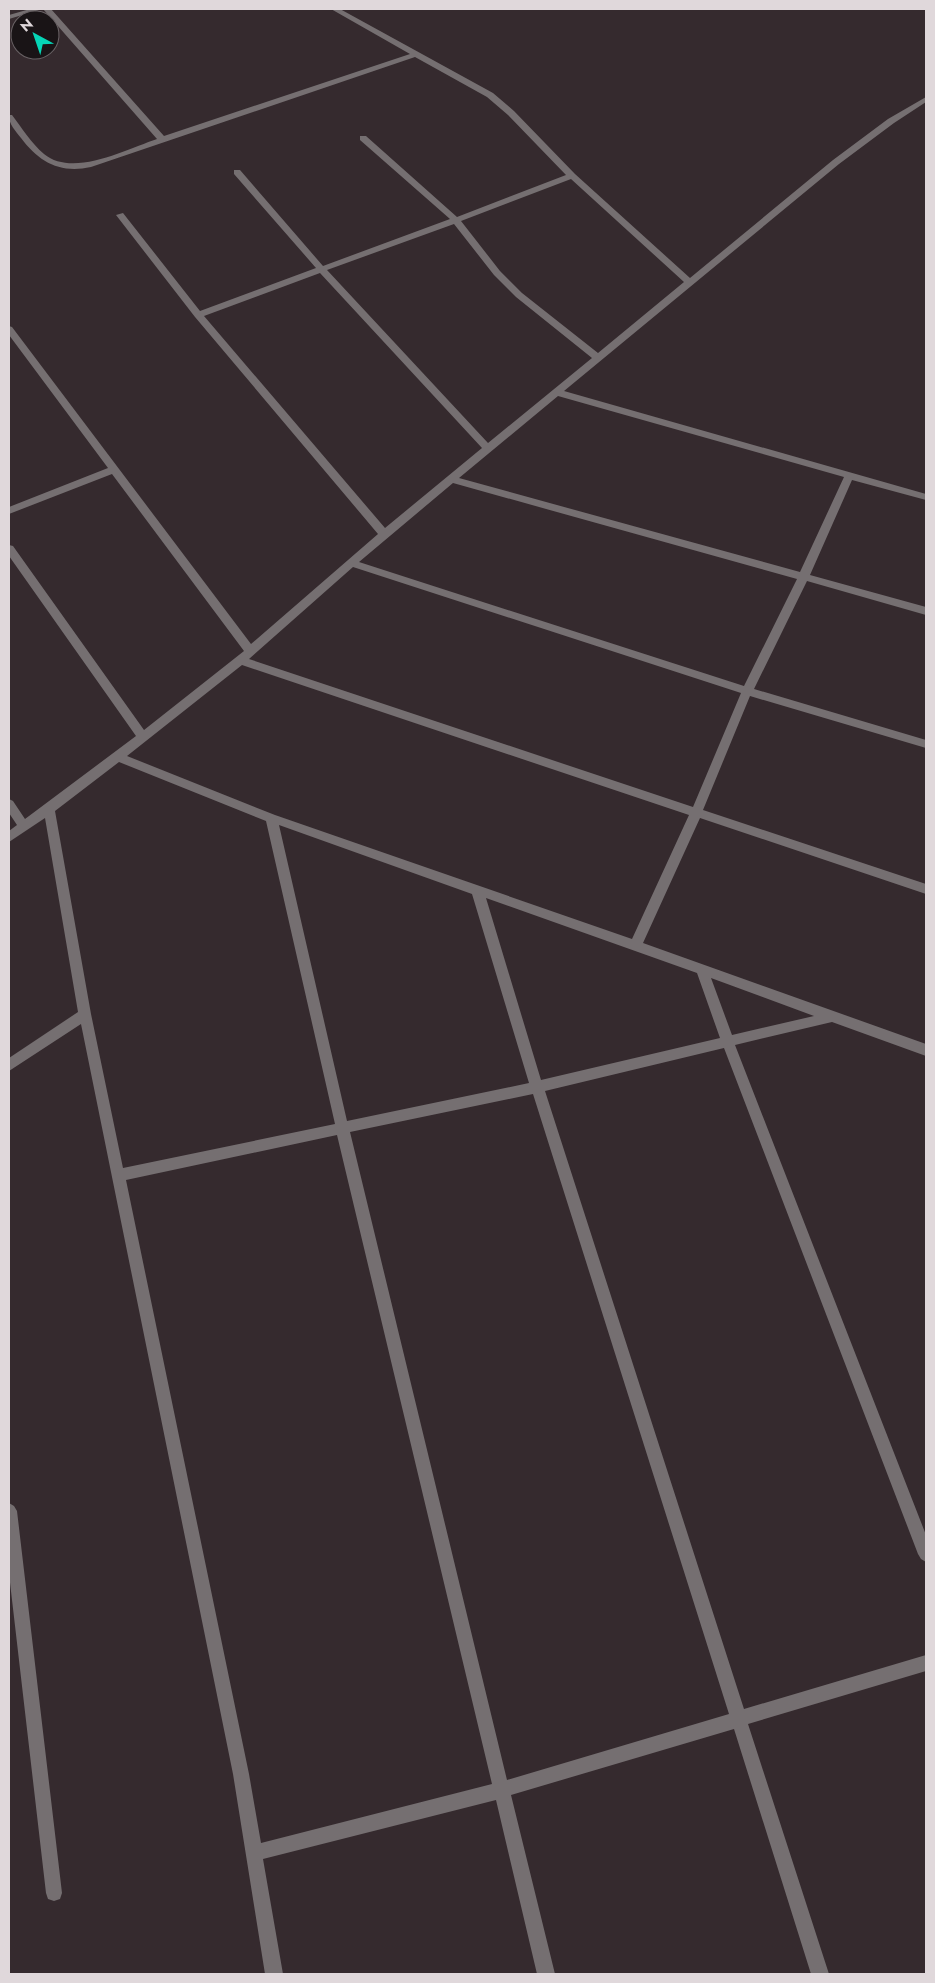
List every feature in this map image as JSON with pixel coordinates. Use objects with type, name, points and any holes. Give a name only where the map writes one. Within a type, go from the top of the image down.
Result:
[{"type":"street","points":[[9,17],[38,9]]},
{"type":"street","points":[[48,9],[164,140]]},
{"type":"street","points":[[335,9],[490,95],[511,113],[572,176],[689,282]]},
{"type":"street","points":[[9,117],[44,160],[56,166],[70,169],[164,140],[416,54]]},
{"type":"street","points":[[9,837],[49,810],[240,660],[249,650],[384,534],[836,162],[891,121],[926,99]]},
{"type":"street","points":[[363,138],[456,220],[497,272],[520,295],[597,357]]},
{"type":"street","points":[[237,172],[322,270],[488,448]]},
{"type":"street","points":[[198,315],[572,176]]},
{"type":"street","points":[[120,215],[198,315],[384,534]]},
{"type":"street","points":[[9,329],[112,470],[249,650]]},
{"type":"street","points":[[555,392],[926,497]]},
{"type":"street","points":[[9,511],[112,470]]},
{"type":"street","points":[[635,946],[697,811],[747,691],[804,576],[850,476]]},
{"type":"street","points":[[452,479],[926,611]]},
{"type":"street","points":[[9,549],[143,737]]},
{"type":"street","points":[[352,563],[747,691],[926,744]]},
{"type":"street","points":[[240,660],[926,889]]},
{"type":"street","points":[[118,757],[271,818],[702,969],[832,1018],[926,1050]]},
{"type":"street","points":[[9,804],[24,827]]},
{"type":"street","points":[[49,810],[85,1014],[241,1774],[274,1974]]},
{"type":"street","points":[[271,818],[342,1127],[546,1974]]},
{"type":"street","points":[[477,890],[537,1087],[820,1974]]},
{"type":"street","points":[[702,969],[728,1042],[926,1554]]},
{"type":"street","points":[[9,1065],[85,1014]]},
{"type":"street","points":[[118,1175],[537,1087],[832,1018]]},
{"type":"street","points":[[9,1511],[54,1893]]},
{"type":"street","points":[[254,1853],[501,1790],[926,1662]]}]
